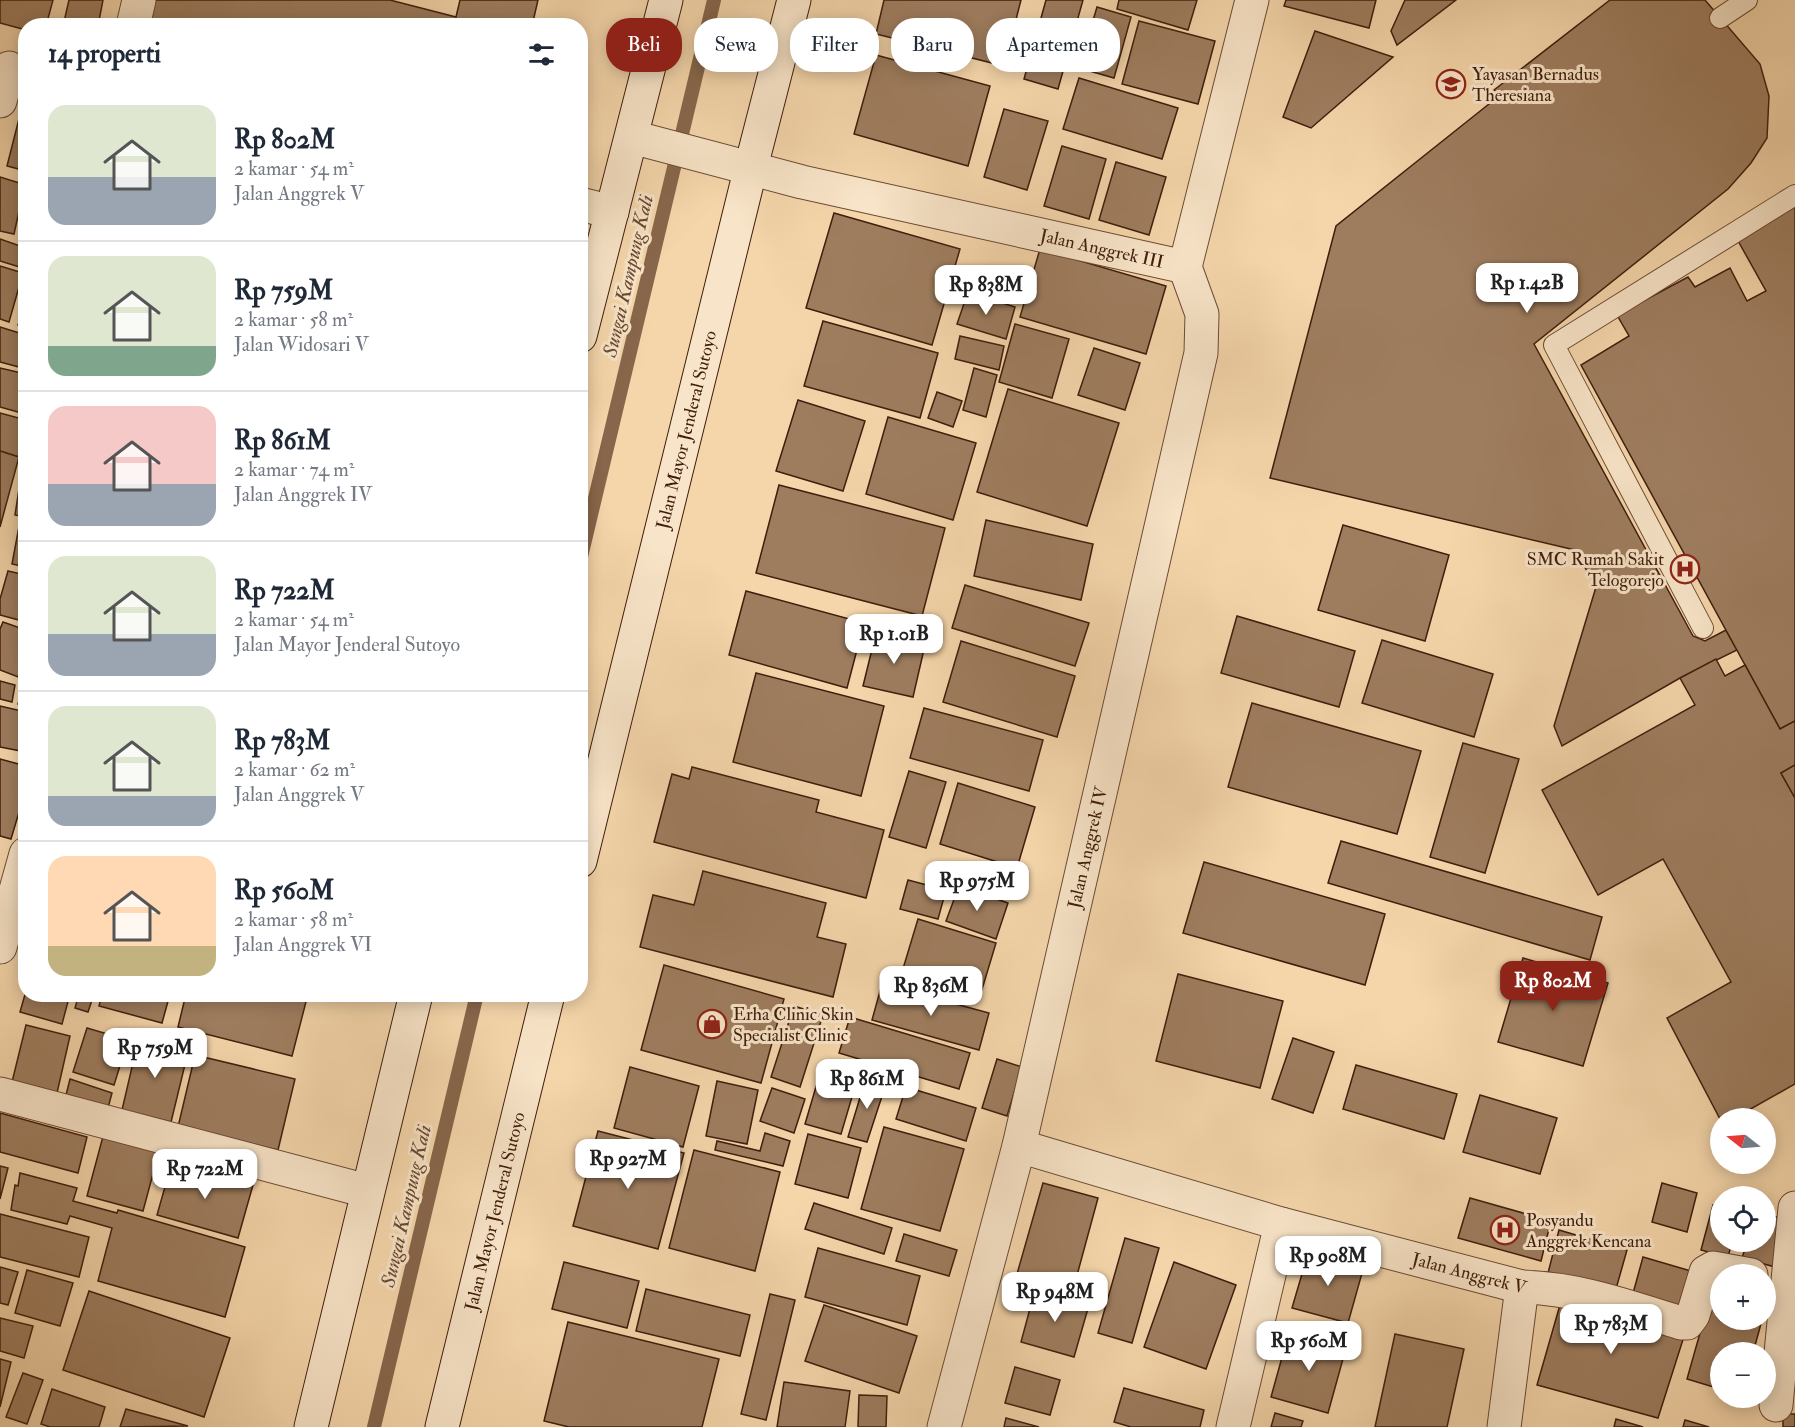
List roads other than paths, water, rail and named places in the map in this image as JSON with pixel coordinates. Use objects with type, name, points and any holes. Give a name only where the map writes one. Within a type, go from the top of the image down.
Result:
[{"type":"street","points":[[135,18],[140,0]]},
{"type":"street","points":[[588,305],[612,212],[642,140],[666,0]]},
{"type":"street","name":"Jalan Mayor Jenderal Sutoyo","points":[[588,827],[743,165],[794,0]]},
{"type":"street","name":"Jalan Anggrek III","points":[[642,140],[802,182],[1185,267],[1252,0]]},
{"type":"street","points":[[0,101],[11,68]]},
{"type":"street","points":[[588,206],[612,212]]},
{"type":"street","name":"Jalan Anggrek IV","points":[[944,1427],[1019,1146],[1201,353],[1202,314],[1185,267]]},
{"type":"street","points":[[0,947],[18,883]]},
{"type":"street","points":[[311,1427],[414,1002]]},
{"type":"street","name":"Jalan Mayor Jenderal Sutoyo","points":[[442,1427],[546,1002]]},
{"type":"street","points":[[0,1094],[367,1191]]},
{"type":"street","name":"Jalan Anggrek V","points":[[1019,1146],[1281,1224],[1522,1287],[1550,1288],[1588,1294],[1681,1323],[1687,1323],[1693,1315],[1706,1272],[1710,1270]]},
{"type":"street","points":[[1782,1412],[1777,1280],[1795,1208]]},
{"type":"street","points":[[1233,1427],[1281,1224]]},
{"type":"street","points":[[1504,1427],[1522,1287]]},
{"type":"lane","points":[[1720,18],[1747,0]]},
{"type":"lane","points":[[1703,628],[1554,345],[1795,195]]},
{"type":"waterway","name":"Sungai Kampung Kali","points":[[588,528],[714,0]]},
{"type":"waterway","name":"Sungai Kampung Kali","points":[[374,1427],[475,1002]]},
{"type":"place","name":"Yayasan Bernadus Theresiana","points":[[1451,84]]},
{"type":"place","name":"SMC Rumah Sakit Telogorejo","points":[[1685,569]]},
{"type":"place","name":"Erha Clinic Skin Specialist Clinic","points":[[712,1024]]},
{"type":"place","name":"Posyandu Anggrek Kencana","points":[[1505,1230]]}]
